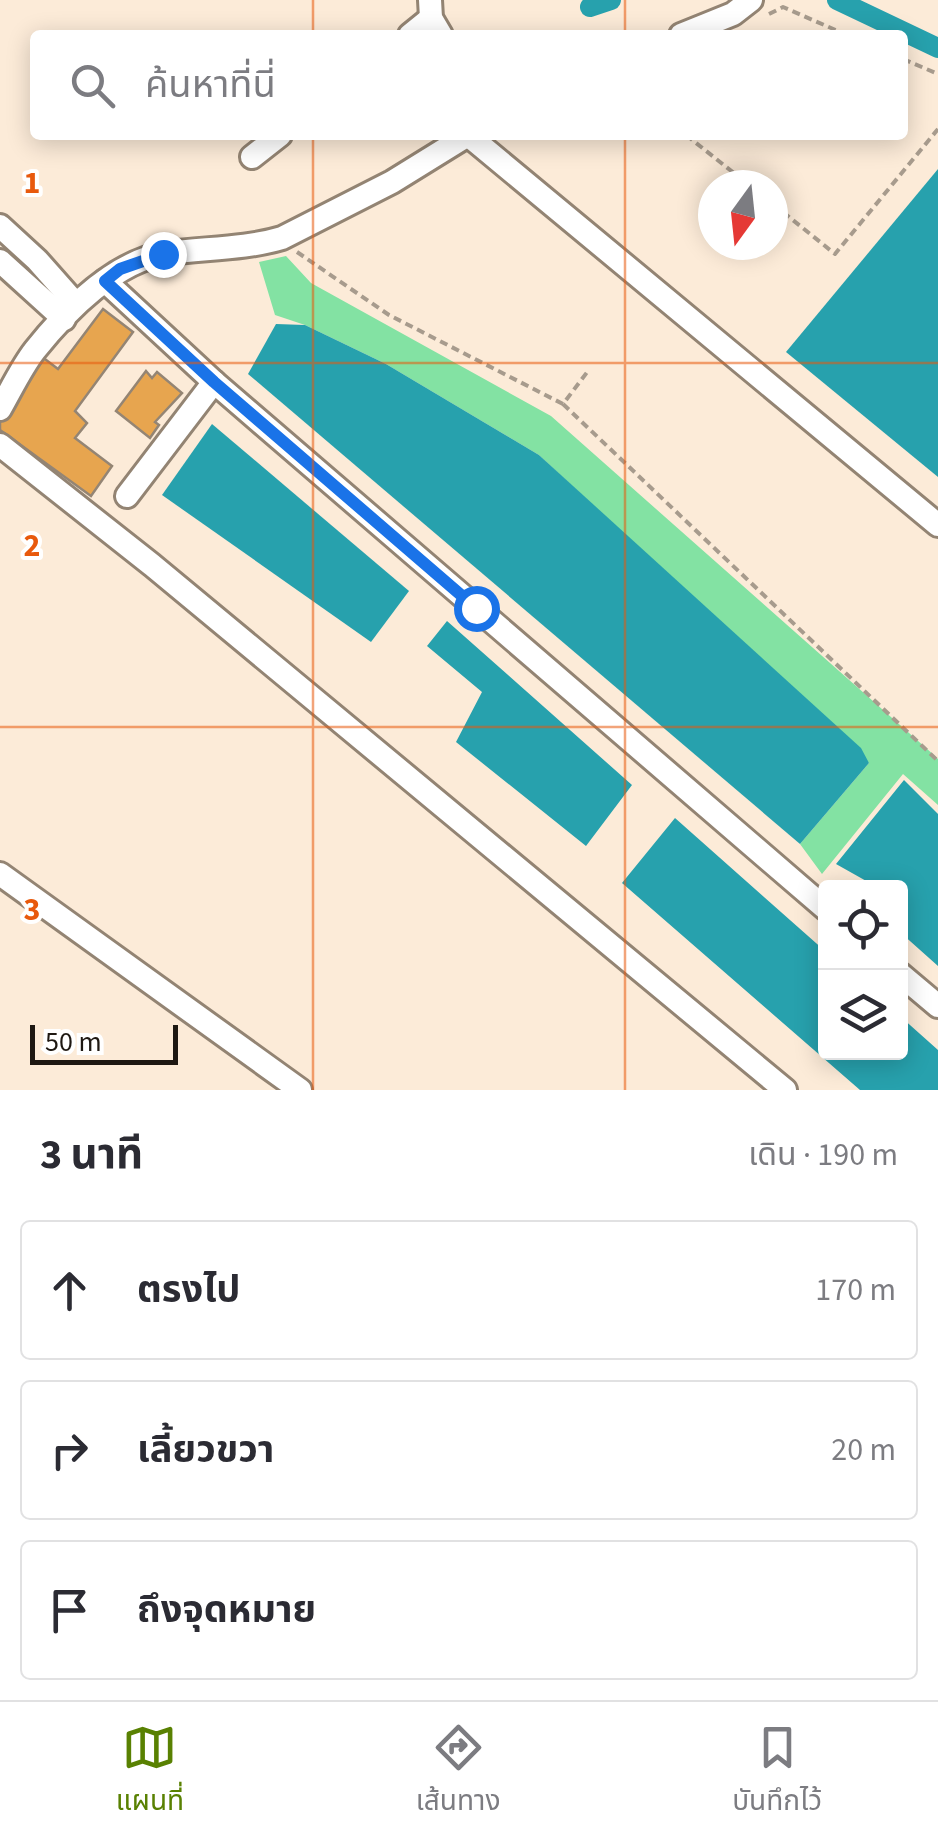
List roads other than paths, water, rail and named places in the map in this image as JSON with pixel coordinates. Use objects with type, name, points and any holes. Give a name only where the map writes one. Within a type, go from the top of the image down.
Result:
[{"type":"street","points":[[693,30],[759,7]]},
{"type":"street","points":[[252,157],[274,140]]},
{"type":"street","points":[[0,409],[34,351],[70,312],[120,269],[163,254],[264,244],[282,238],[392,182],[460,140]]},
{"type":"street","points":[[474,140],[938,525]]},
{"type":"street","points":[[0,226],[37,260],[70,312]]},
{"type":"street","points":[[0,260],[70,312]]},
{"type":"street","points":[[105,281],[214,382],[818,902]]},
{"type":"street","points":[[128,496],[214,382]]},
{"type":"street","points":[[0,446],[182,590],[786,1090]]},
{"type":"street","points":[[0,874],[300,1090]]},
{"type":"street","points":[[908,981],[938,1006]]},
{"type":"water","points":[[938,169],[938,477],[786,352]]},
{"type":"water","points":[[276,324],[305,325],[386,364],[539,455],[861,748],[869,763],[800,844],[248,374]]},
{"type":"water","points":[[212,424],[409,591],[371,642],[162,495]]},
{"type":"water","points":[[447,621],[632,785],[586,846],[456,742],[482,692],[427,646]]},
{"type":"water","points":[[904,780],[938,814],[938,966],[908,939],[908,880],[864,880],[836,864]]},
{"type":"water","points":[[675,818],[818,945],[818,1053],[622,883]]},
{"type":"water","points":[[908,1023],[938,1050],[938,1090],[860,1090],[826,1060],[908,1060]]},
{"type":"waterway","points":[[590,7],[611,0]]},
{"type":"waterway","points":[[837,0],[900,30]]},
{"type":"waterway","points":[[908,34],[938,48]]}]
